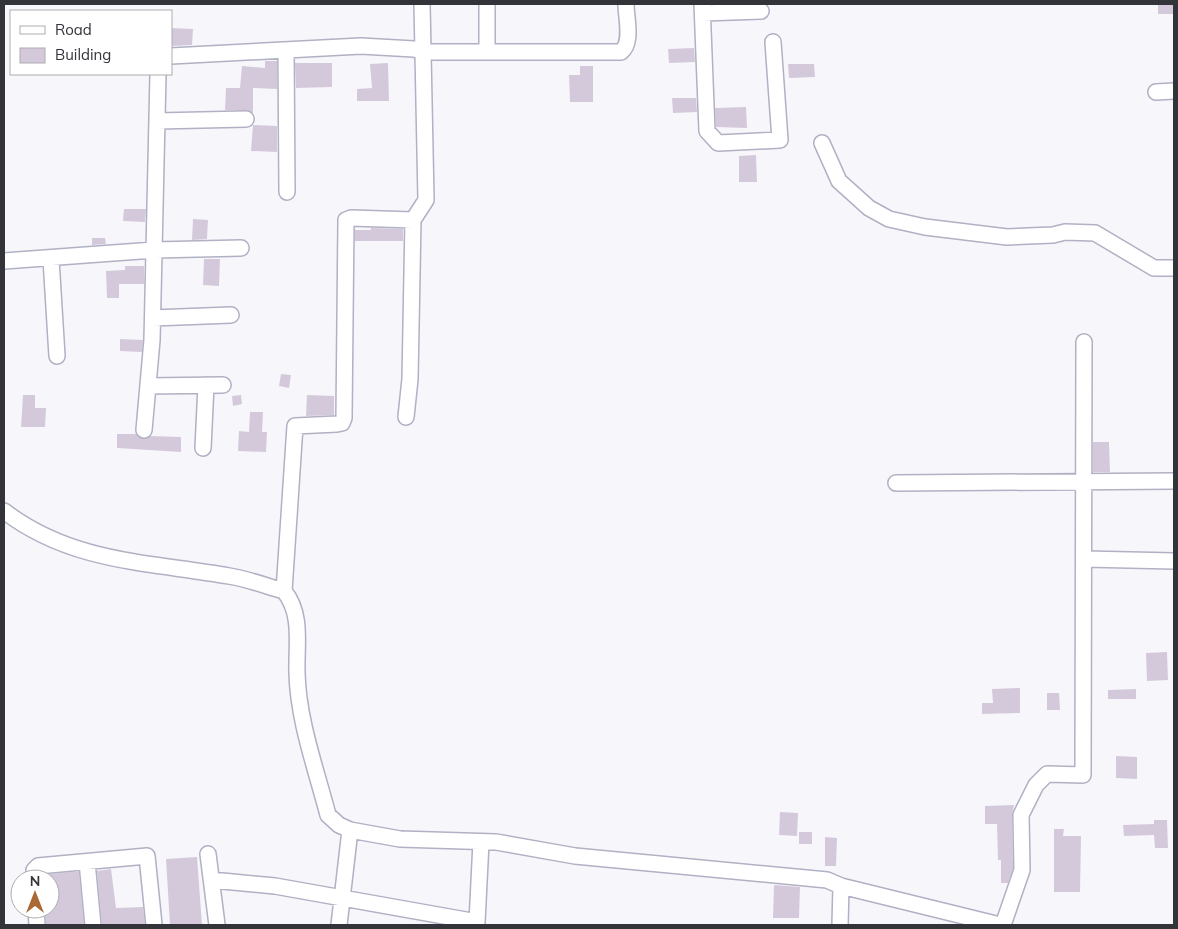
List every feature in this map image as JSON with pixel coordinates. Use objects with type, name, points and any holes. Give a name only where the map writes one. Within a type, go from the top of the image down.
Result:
[{"type":"street","points":[[406,417],[410,379],[413,220],[426,200],[422,4]]},
{"type":"street","points":[[487,4],[487,52]]},
{"type":"street","points":[[172,56],[361,46],[414,48],[423,52],[621,52],[626,48],[627,41],[626,4]]},
{"type":"street","points":[[761,10],[702,9],[708,130],[718,143],[780,140],[772,42]]},
{"type":"street","points":[[286,50],[287,192]]},
{"type":"street","points":[[144,430],[153,318],[158,75]]},
{"type":"street","points":[[1156,92],[1174,91]]},
{"type":"street","points":[[157,121],[246,119]]},
{"type":"street","points":[[822,143],[839,181],[869,208],[889,219],[925,227],[1007,237],[1053,235],[1065,232],[1095,233],[1154,268],[1174,268]]},
{"type":"street","points":[[413,220],[351,218],[346,220],[344,418],[342,423],[337,424],[295,426],[284,591],[292,606],[298,636],[297,672],[299,702],[328,814],[339,825],[350,830],[400,839],[481,842],[575,856],[827,880],[842,886],[1001,925],[1022,870],[1021,815],[1036,785],[1047,774],[1083,775],[1086,481],[1084,342]]},
{"type":"street","points":[[4,260],[51,259],[154,250],[241,248]]},
{"type":"street","points":[[51,259],[57,356]]},
{"type":"street","points":[[153,318],[231,316]]},
{"type":"street","points":[[203,448],[206,385]]},
{"type":"street","points":[[148,386],[223,385]]},
{"type":"street","points":[[896,484],[1174,481]]},
{"type":"street","points":[[4,511],[45,537],[80,551],[110,559],[231,576],[284,591]]},
{"type":"street","points":[[1085,559],[1174,561]]},
{"type":"street","points":[[339,925],[340,899],[350,830]]},
{"type":"street","points":[[212,880],[275,886],[476,924],[481,842]]},
{"type":"street","points":[[208,854],[217,925]]},
{"type":"street","points":[[35,869],[38,866],[147,856],[154,925]]},
{"type":"street","points":[[87,862],[93,925]]},
{"type":"street","points":[[840,925],[842,886]]},
{"type":"building","points":[[1158,4],[1174,4],[1174,14],[1158,14]]},
{"type":"building","points":[[172,28],[193,29],[192,45],[172,46]]},
{"type":"building","points":[[694,48],[695,62],[669,63],[668,49]]},
{"type":"building","points":[[265,61],[277,61],[277,89],[253,88],[253,113],[246,110],[225,110],[226,88],[240,88],[242,66],[265,68]]},
{"type":"building","points":[[295,63],[332,63],[332,87],[296,88]]},
{"type":"building","points":[[388,63],[389,101],[357,101],[357,89],[372,88],[370,64]]},
{"type":"building","points":[[788,64],[814,64],[815,77],[789,78]]},
{"type":"building","points":[[580,66],[593,66],[593,102],[570,102],[569,75],[580,75]]},
{"type":"building","points":[[672,98],[696,98],[697,112],[673,113]]},
{"type":"building","points":[[746,107],[747,128],[716,127],[715,108]]},
{"type":"building","points":[[253,125],[277,126],[277,152],[251,151]]},
{"type":"building","points":[[756,155],[757,182],[739,182],[739,156]]},
{"type":"building","points":[[124,209],[146,209],[145,222],[123,221]]},
{"type":"building","points":[[193,219],[208,220],[207,239],[192,240]]},
{"type":"building","points":[[371,228],[403,229],[403,241],[355,241],[355,230],[371,230]]},
{"type":"building","points":[[92,238],[105,238],[106,244],[92,245]]},
{"type":"building","points":[[204,259],[220,259],[219,286],[203,285]]},
{"type":"building","points":[[125,266],[144,266],[144,284],[119,284],[119,298],[107,298],[106,271],[125,270]]},
{"type":"building","points":[[120,339],[143,340],[142,352],[120,351]]},
{"type":"building","points":[[281,374],[291,375],[289,388],[279,386]]},
{"type":"building","points":[[23,395],[35,395],[35,408],[46,408],[45,427],[21,427]]},
{"type":"building","points":[[241,395],[242,404],[233,406],[232,396]]},
{"type":"building","points":[[307,395],[334,396],[334,415],[306,416]]},
{"type":"building","points":[[250,412],[263,412],[262,432],[267,432],[266,452],[238,451],[239,431],[249,432]]},
{"type":"building","points":[[117,434],[136,434],[144,439],[151,436],[181,437],[181,452],[117,448]]},
{"type":"building","points":[[1093,442],[1109,442],[1110,472],[1093,472]]},
{"type":"building","points":[[1167,652],[1168,680],[1147,681],[1146,653]]},
{"type":"building","points":[[1020,688],[1020,713],[982,714],[982,703],[993,703],[992,689]]},
{"type":"building","points":[[1136,689],[1136,699],[1108,699],[1108,690]]},
{"type":"building","points":[[1047,693],[1059,693],[1060,710],[1047,710]]},
{"type":"building","points":[[1116,756],[1137,757],[1137,779],[1116,778]]},
{"type":"building","points":[[1014,805],[1012,815],[1013,869],[1008,883],[1001,883],[1001,860],[998,860],[997,824],[985,824],[985,806]]},
{"type":"building","points":[[780,812],[798,813],[797,836],[779,835]]},
{"type":"building","points":[[1154,820],[1167,820],[1168,848],[1155,848],[1154,835],[1124,836],[1123,825],[1154,824]]},
{"type":"building","points":[[1054,829],[1064,829],[1063,836],[1081,836],[1080,892],[1054,892]]},
{"type":"building","points":[[799,832],[812,832],[812,844],[799,844]]},
{"type":"building","points":[[825,837],[837,838],[836,866],[825,866]]},
{"type":"building","points":[[197,857],[202,925],[170,925],[166,859]]},
{"type":"building","points":[[111,869],[116,908],[143,907],[145,925],[102,925],[97,871]]},
{"type":"building","points":[[79,872],[84,925],[46,925],[46,919],[60,919],[60,873]]},
{"type":"building","points":[[774,885],[800,887],[799,918],[773,918]]}]
